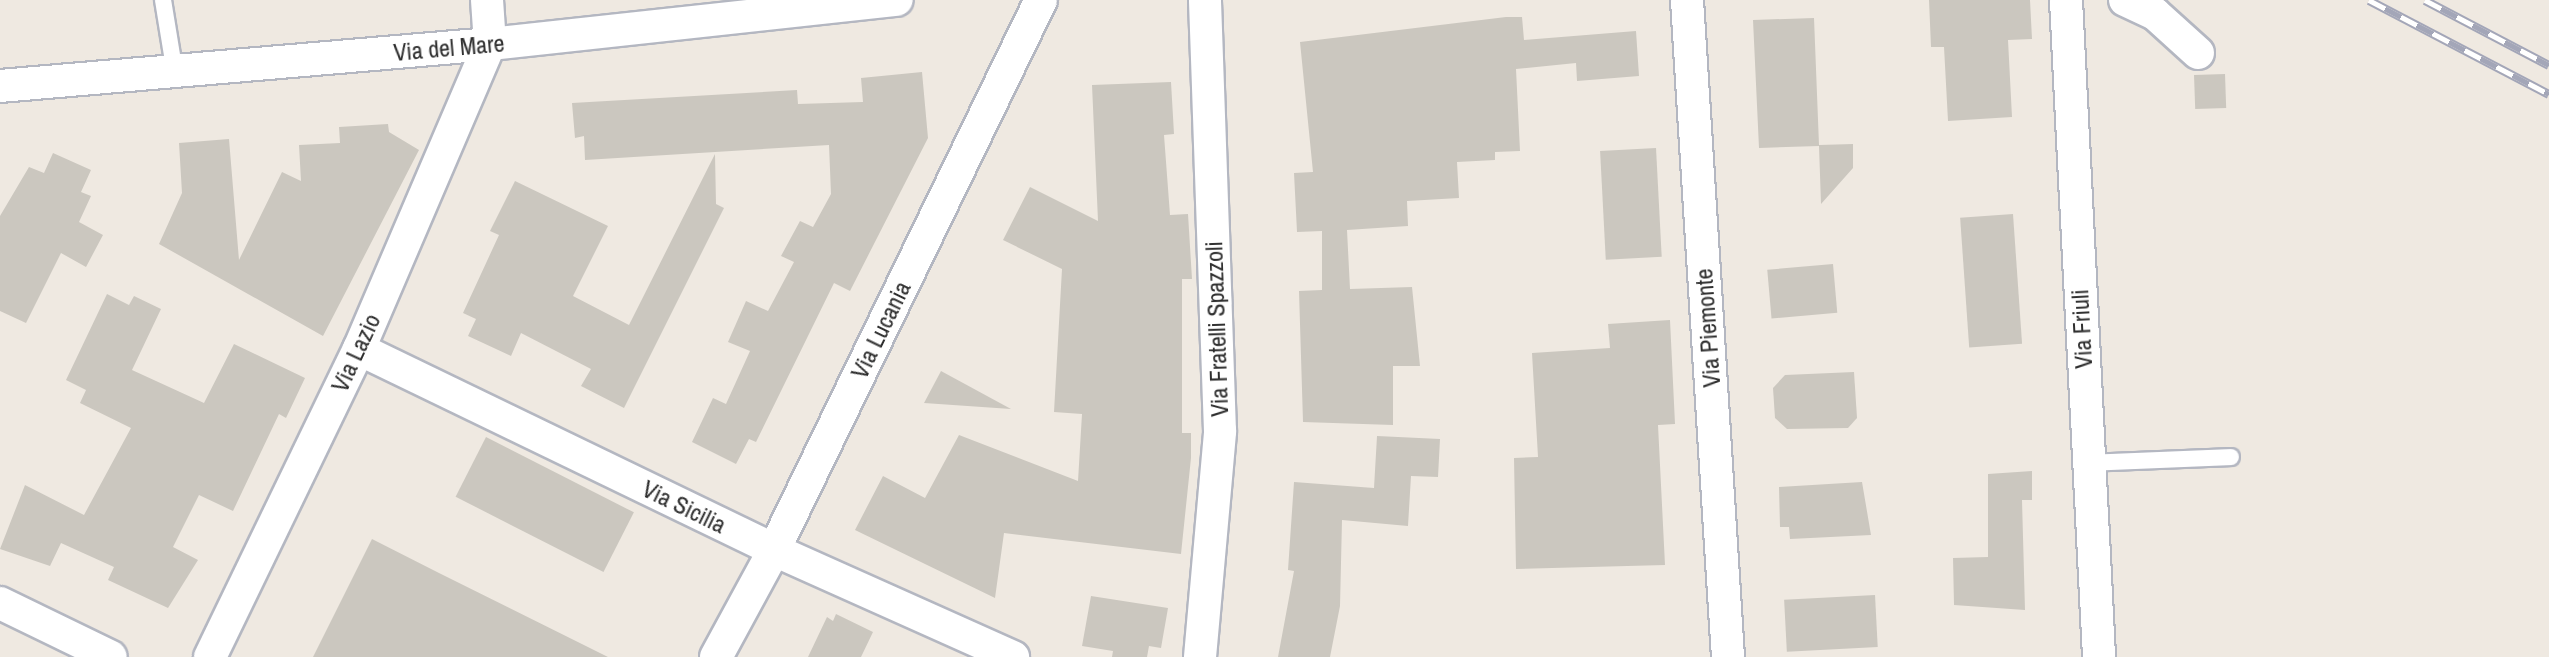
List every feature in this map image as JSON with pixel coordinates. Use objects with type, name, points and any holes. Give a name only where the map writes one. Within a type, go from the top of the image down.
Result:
[{"type":"street","points":[[487,0],[490,44]]},
{"type":"street","name":"Via del Mare","points":[[0,86],[490,44],[897,0]]},
{"type":"street","name":"Via Lucania","points":[[716,657],[774,550],[1041,0]]},
{"type":"street","name":"Via Fratelli Spazzoli","points":[[1200,657],[1220,431],[1205,0]]},
{"type":"street","name":"Via Piemonte","points":[[1687,0],[1728,657]]},
{"type":"street","name":"Via Friuli","points":[[2066,0],[2099,657]]},
{"type":"street","points":[[2125,0],[2155,14],[2198,53]]},
{"type":"street","name":"Via Lazio","points":[[210,657],[359,349],[490,44]]},
{"type":"street","name":"Via Sicilia","points":[[359,349],[774,550],[1013,657]]},
{"type":"street","points":[[0,603],[111,657]]},
{"type":"lane","points":[[163,0],[175,73]]},
{"type":"lane","points":[[2088,463],[2231,457]]},
{"type":"building","points":[[1929,0],[2030,0],[2032,39],[2008,40],[2012,117],[1948,121],[1944,47],[1931,47]]},
{"type":"building","points":[[1522,17],[1524,40],[1636,31],[1639,76],[1577,81],[1576,63],[1516,69],[1520,151],[1495,152],[1495,160],[1457,162],[1459,198],[1407,201],[1408,226],[1347,230],[1350,289],[1412,287],[1420,366],[1393,366],[1393,425],[1303,422],[1299,291],[1322,290],[1322,231],[1297,232],[1294,173],[1313,172],[1300,42]]},
{"type":"building","points":[[1814,18],[1819,145],[1853,144],[1853,168],[1821,204],[1819,146],[1759,148],[1753,20]]},
{"type":"building","points":[[922,72],[928,138],[850,291],[834,283],[756,442],[749,439],[736,464],[692,442],[713,398],[726,404],[750,351],[728,342],[746,301],[768,311],[794,262],[781,256],[800,221],[813,227],[831,194],[829,145],[585,160],[584,136],[575,138],[572,103],[797,90],[798,104],[863,102],[861,78]]},
{"type":"building","points":[[2225,74],[2226,108],[2195,109],[2194,75]]},
{"type":"building","points":[[1171,82],[1174,134],[1164,135],[1170,215],[1188,214],[1192,279],[1182,279],[1182,433],[1191,433],[1191,458],[1181,554],[1004,533],[995,598],[855,530],[883,476],[925,498],[959,435],[1078,481],[1082,414],[1054,412],[1062,269],[1003,240],[1030,187],[1098,221],[1092,85]]},
{"type":"building","points":[[388,124],[389,132],[419,150],[323,336],[159,244],[182,193],[179,143],[229,139],[239,260],[282,172],[301,181],[299,145],[340,143],[339,127]]},
{"type":"building","points":[[1656,148],[1662,257],[1606,260],[1600,151]]},
{"type":"building","points":[[53,153],[91,170],[81,192],[91,196],[79,222],[103,235],[86,267],[61,253],[26,323],[0,311],[0,216],[29,167],[44,173]]},
{"type":"building","points":[[715,154],[716,204],[724,208],[624,408],[581,386],[591,369],[521,333],[511,356],[468,336],[476,319],[463,313],[499,235],[490,231],[515,181],[608,226],[573,296],[629,325]]},
{"type":"building","points":[[2013,214],[2022,344],[1969,347],[1960,218]]},
{"type":"building","points":[[1833,264],[1837,313],[1772,319],[1767,270]]},
{"type":"building","points":[[107,294],[129,305],[134,296],[161,309],[132,370],[204,403],[234,344],[305,378],[286,418],[279,414],[233,511],[199,495],[173,547],[198,560],[168,608],[108,580],[114,567],[61,543],[50,566],[0,549],[25,485],[84,515],[131,428],[80,403],[86,390],[66,380]]},
{"type":"building","points":[[1670,320],[1675,424],[1658,425],[1665,565],[1516,569],[1514,458],[1538,457],[1532,353],[1610,348],[1608,324]]},
{"type":"building","points":[[941,371],[1011,409],[924,403]]},
{"type":"building","points":[[1854,372],[1857,418],[1848,428],[1787,429],[1775,418],[1773,388],[1785,375]]},
{"type":"building","points":[[1377,436],[1440,439],[1438,477],[1411,476],[1408,526],[1342,520],[1340,606],[1330,657],[1278,657],[1294,571],[1288,570],[1294,482],[1374,488]]},
{"type":"building","points":[[486,437],[634,512],[603,572],[456,497]]},
{"type":"building","points":[[2032,471],[2032,500],[2022,500],[2025,610],[1954,605],[1953,558],[1988,557],[1988,474]]},
{"type":"building","points":[[1862,482],[1871,535],[1790,539],[1789,527],[1780,527],[1779,487]]},
{"type":"building","points":[[372,539],[439,573],[608,657],[313,657]]},
{"type":"building","points":[[1875,595],[1878,647],[1787,652],[1784,600]]},
{"type":"building","points":[[1091,596],[1168,608],[1161,648],[1149,646],[1147,657],[1112,657],[1113,651],[1082,646]]},
{"type":"building","points":[[836,614],[873,632],[861,657],[808,657],[827,617],[833,621]]},
{"type":"railway","points":[[2369,0],[2549,94]]},
{"type":"railway","points":[[2425,0],[2549,65]]}]
